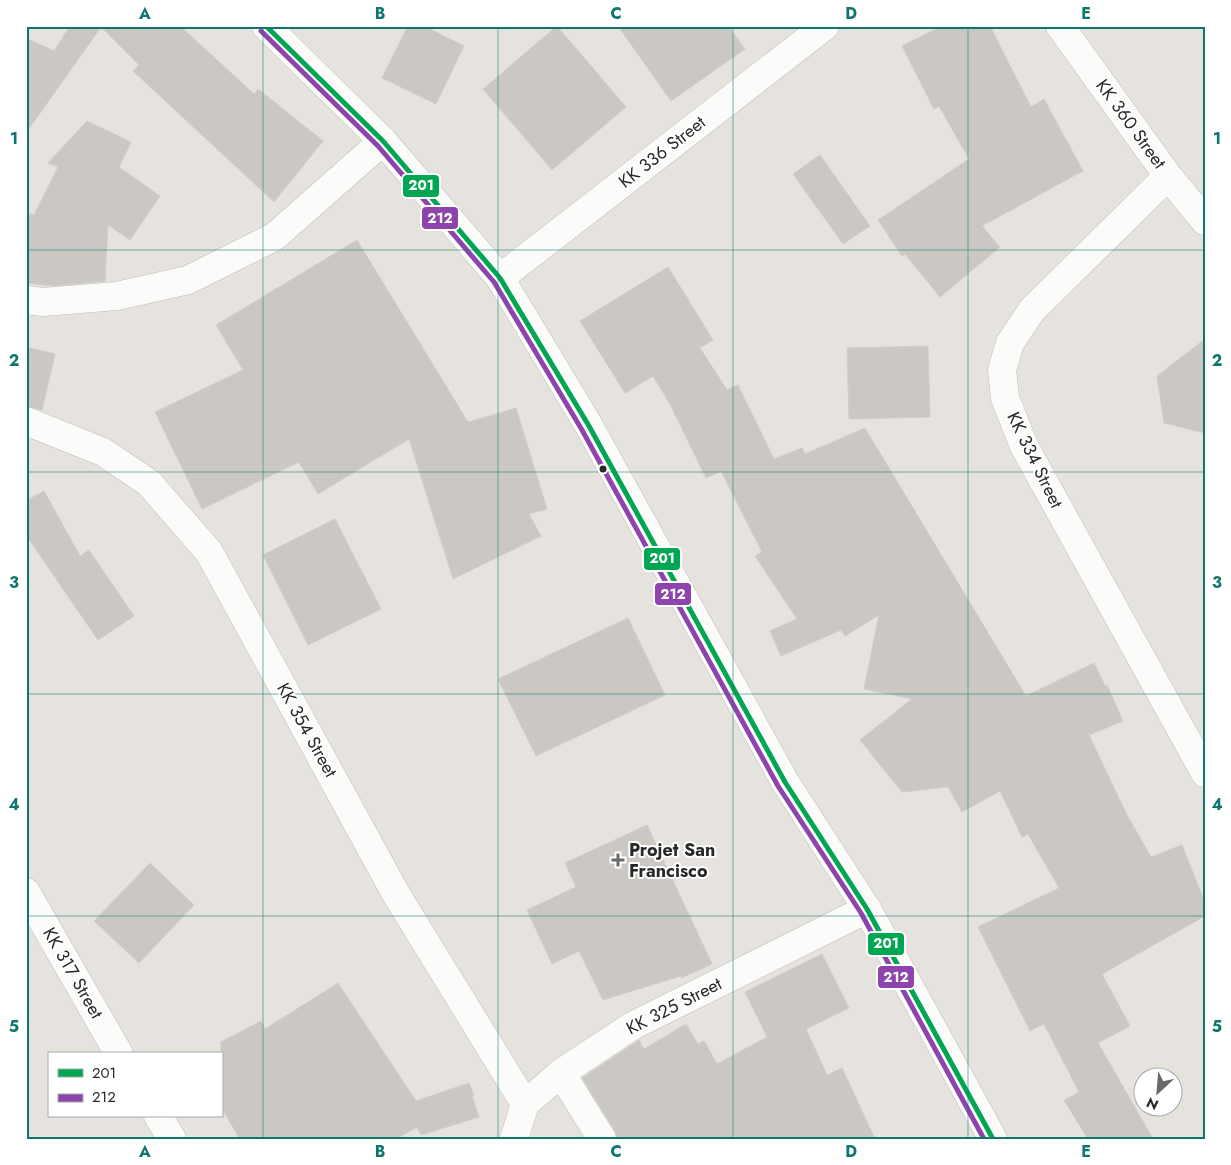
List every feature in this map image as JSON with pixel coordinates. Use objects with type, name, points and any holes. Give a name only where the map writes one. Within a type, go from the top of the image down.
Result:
[{"type":"street","points":[[266,26],[383,141],[500,278],[589,426],[785,782],[867,909],[993,1139]]},
{"type":"street","name":"KK 336 Street","points":[[500,278],[825,26]]},
{"type":"street","name":"KK 360 Street","points":[[1060,26],[1168,176],[1205,221]]},
{"type":"street","points":[[26,300],[43,302],[118,296],[188,280],[274,236],[383,141]]},
{"type":"street","name":"KK 334 Street","points":[[1168,176],[1032,310],[1010,343],[1002,370],[1005,398],[1024,446],[1205,773]]},
{"type":"street","name":"KK 354 Street","points":[[26,421],[103,452],[148,483],[209,552],[396,894],[525,1104]]},
{"type":"street","name":"KK 317 Street","points":[[26,892],[118,1052]]},
{"type":"street","name":"KK 325 Street","points":[[525,1104],[561,1073],[632,1026],[867,909]]},
{"type":"street","points":[[561,1073],[602,1139]]},
{"type":"street","points":[[514,1139],[525,1104]]},
{"type":"street","points":[[159,1118],[172,1139]]},
{"type":"building","points":[[70,26],[180,26],[254,94],[258,89],[323,141],[274,202],[133,71],[139,65],[101,27],[26,133],[26,38],[54,51]]},
{"type":"building","points":[[408,26],[424,26],[464,46],[436,104],[382,78]]},
{"type":"building","points":[[557,26],[626,107],[552,170],[483,89]]},
{"type":"building","points":[[618,26],[728,26],[745,49],[671,101]]},
{"type":"building","points":[[942,26],[990,26],[1031,107],[1044,99],[1083,171],[982,226],[1000,247],[940,297],[905,254],[902,256],[878,220],[969,159],[939,106],[934,109],[902,46]]},
{"type":"building","points":[[87,121],[131,142],[119,167],[160,196],[130,240],[108,225],[105,281],[53,286],[26,283],[26,213],[34,215],[58,167],[48,163]]},
{"type":"building","points":[[820,155],[870,226],[843,244],[793,174]]},
{"type":"building","points":[[357,240],[468,422],[516,408],[547,509],[529,514],[541,536],[453,579],[409,439],[318,494],[299,462],[202,509],[155,412],[243,370],[216,325]]},
{"type":"building","points":[[668,267],[713,340],[700,348],[727,390],[738,385],[774,459],[802,448],[805,454],[865,428],[1026,696],[1094,663],[1105,686],[1107,685],[1123,721],[1089,735],[1127,815],[1151,857],[1182,845],[1205,903],[1205,916],[1102,974],[1130,1026],[1098,1043],[1134,1106],[1134,1118],[1141,1118],[1153,1139],[1088,1139],[1064,1100],[1079,1092],[1044,1024],[1030,1031],[978,927],[1059,888],[1028,834],[1022,837],[1000,791],[962,812],[948,787],[902,792],[860,740],[912,699],[864,689],[879,615],[845,636],[841,630],[781,656],[770,631],[797,619],[755,556],[762,552],[721,471],[706,478],[670,404],[653,376],[625,393],[580,321]]},
{"type":"building","points":[[1205,339],[1205,433],[1164,423],[1157,376]]},
{"type":"building","points":[[928,346],[930,417],[849,419],[847,348]]},
{"type":"building","points":[[26,347],[55,354],[42,410],[26,406]]},
{"type":"building","points":[[44,491],[80,556],[89,550],[134,616],[98,640],[26,535],[26,501]]},
{"type":"building","points":[[335,519],[381,609],[308,645],[263,555]]},
{"type":"building","points":[[628,618],[665,695],[536,756],[498,679]]},
{"type":"building","points":[[647,825],[712,964],[681,978],[681,976],[603,1000],[579,951],[552,964],[527,910],[576,887],[565,863]]},
{"type":"building","points":[[150,863],[194,905],[139,963],[94,921]]},
{"type":"building","points":[[822,954],[849,1008],[806,1029],[827,1075],[842,1068],[875,1139],[618,1139],[582,1078],[639,1040],[644,1049],[686,1024],[698,1044],[704,1041],[717,1064],[767,1037],[745,992]]},
{"type":"building","points":[[338,983],[416,1101],[469,1083],[479,1117],[421,1135],[417,1127],[396,1139],[240,1139],[222,1109],[221,1042],[261,1021],[265,1029]]},
{"type":"transit line","name":"201","points":[[266,26],[383,141],[500,278],[589,426],[785,782],[867,909],[993,1139]]},
{"type":"transit line","name":"212","points":[[261,31],[378,146],[494,282],[582,430],[778,786],[861,913],[984,1139]]},
{"type":"place","name":"Projet San Francisco","points":[[618,860]]}]
